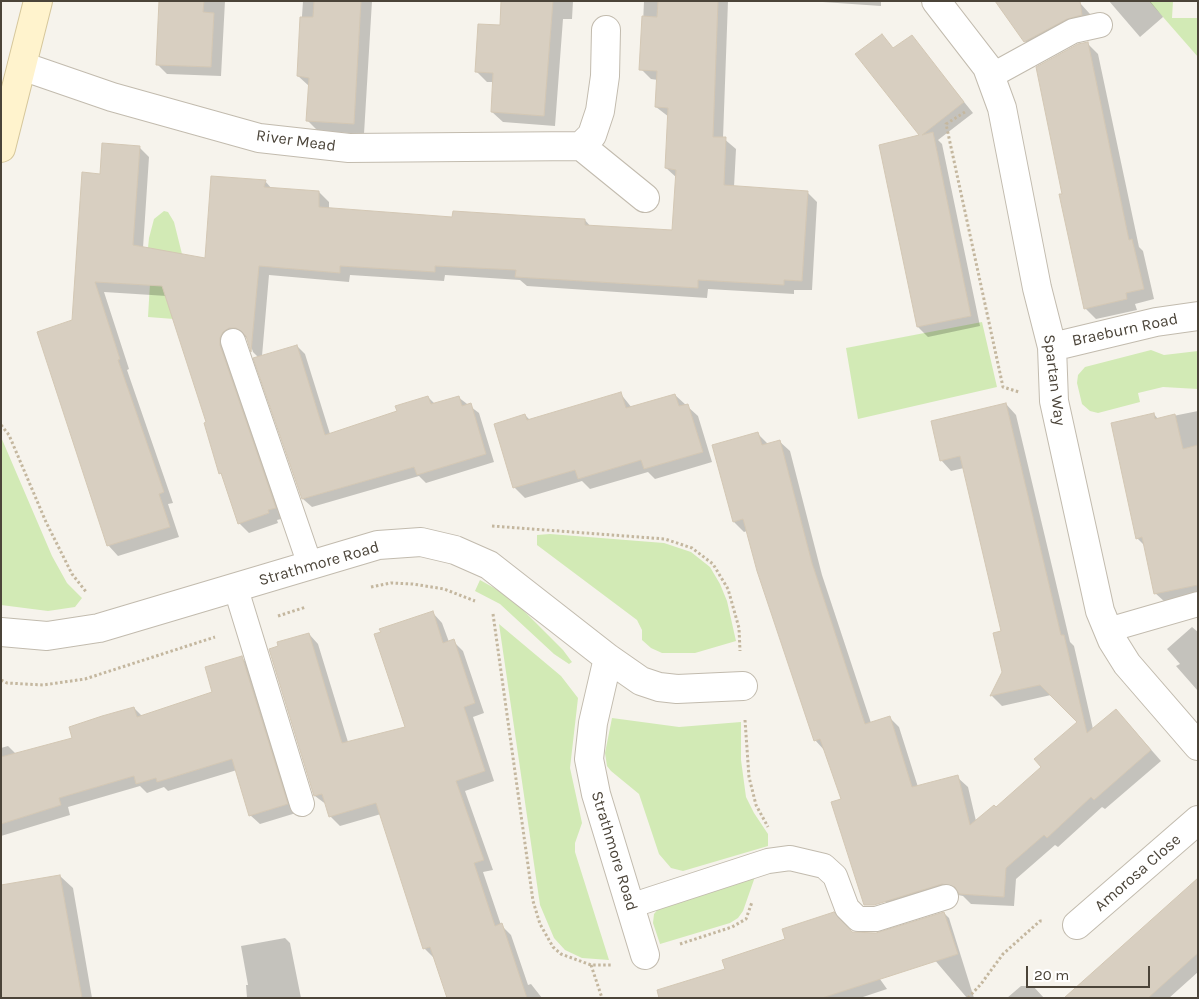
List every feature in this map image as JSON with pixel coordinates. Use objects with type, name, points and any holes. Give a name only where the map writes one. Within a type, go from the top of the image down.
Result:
[{"type":"street","points":[[1,148],[38,1]]},
{"type":"street","name":"Spartan Way","points":[[936,1],[987,68],[994,82],[1002,108],[1037,288],[1052,347],[1054,402],[1100,611],[1127,664],[1198,746]]},
{"type":"street","points":[[606,30],[605,76],[600,111],[592,135],[580,146],[645,198]]},
{"type":"street","name":"River Mead","points":[[22,66],[112,97],[260,138],[298,144],[349,148],[580,146]]},
{"type":"street","name":"Braeburn Road","points":[[1052,347],[1156,322],[1198,316]]},
{"type":"street","name":"Strathmore Road","points":[[1,632],[47,636],[99,628],[378,546],[421,542],[454,550],[489,565],[608,658],[641,681],[677,690],[743,686]]},
{"type":"street","name":"Strathmore Road","points":[[608,658],[593,723],[589,760],[596,794],[645,955]]},
{"type":"street","name":"Amorosa Close","points":[[1077,925],[1198,820]]},
{"type":"lane","points":[[994,82],[1060,37],[1073,31],[1100,25]]},
{"type":"lane","points":[[233,341],[310,565]]},
{"type":"lane","points":[[236,589],[302,804]]},
{"type":"lane","points":[[1108,630],[1198,604]]},
{"type":"lane","points":[[630,906],[768,861],[790,858],[824,866],[835,876],[847,908],[858,919],[876,918],[946,897]]},
{"type":"path","points":[[994,82],[977,104],[946,124],[1003,387],[1054,402]]},
{"type":"path","points":[[1,426],[9,435],[46,522],[72,574],[89,595]]},
{"type":"path","points":[[491,526],[665,539],[692,548],[713,564],[728,589],[739,628],[751,786],[756,805],[778,843],[768,861],[746,918],[732,928],[614,965],[591,964],[572,959],[553,947],[540,924],[533,901],[492,609],[500,615]]},
{"type":"path","points":[[362,589],[391,583],[413,584],[444,589],[477,602]]},
{"type":"path","points":[[1,680],[43,685],[85,679],[307,606]]},
{"type":"path","points":[[968,998],[1003,954],[1040,921],[1077,925]]},
{"type":"path","points":[[591,964],[602,998]]},
{"type":"green space","points":[[1149,1],[1173,1],[1172,18],[1198,18],[1198,57]]},
{"type":"green space","points":[[164,211],[168,212],[174,222],[182,254],[174,319],[148,317],[152,249],[148,248],[149,238],[154,219]]},
{"type":"green space","points":[[982,322],[997,387],[858,419],[846,348]]},
{"type":"green space","points":[[1151,350],[1164,355],[1198,351],[1198,389],[1163,387],[1138,393],[1140,402],[1098,413],[1090,411],[1082,404],[1077,383],[1078,375],[1085,367]]},
{"type":"green space","points":[[1,437],[52,556],[67,583],[82,598],[75,607],[48,611],[1,605]]},
{"type":"green space","points":[[550,534],[664,543],[691,552],[710,567],[720,584],[727,601],[736,641],[695,653],[662,653],[651,648],[642,640],[642,630],[637,620],[537,545],[537,535]]},
{"type":"green space","points":[[480,580],[503,593],[522,609],[563,650],[572,662],[569,664],[554,654],[500,604],[475,591]]},
{"type":"green space","points":[[499,624],[561,676],[578,698],[570,768],[582,823],[575,843],[575,852],[609,960],[582,958],[565,950],[554,938],[540,905]]},
{"type":"green space","points":[[612,718],[679,727],[741,722],[741,760],[746,797],[768,834],[768,846],[683,871],[671,868],[659,854],[639,794],[607,766],[605,753]]},
{"type":"green space","points":[[756,874],[743,911],[738,918],[730,923],[660,944],[653,923],[654,914],[659,908]]},
{"type":"building","points":[[159,1],[204,1],[203,12],[214,13],[211,67],[156,65]]},
{"type":"building","points":[[314,1],[361,1],[354,124],[306,121],[309,78],[297,76],[300,17],[313,17]]},
{"type":"building","points":[[501,1],[553,1],[544,116],[491,112],[493,73],[475,72],[478,24],[500,25]]},
{"type":"building","points":[[658,1],[718,1],[713,137],[726,137],[724,185],[808,191],[802,281],[784,280],[784,285],[698,280],[698,288],[515,277],[516,270],[435,266],[435,272],[340,266],[340,273],[259,266],[251,352],[246,336],[236,328],[229,328],[223,332],[220,338],[220,345],[276,508],[268,510],[269,513],[238,524],[221,473],[219,474],[204,423],[206,422],[162,286],[95,282],[120,359],[118,360],[164,492],[159,494],[170,527],[107,546],[37,332],[72,320],[82,172],[100,174],[102,143],[140,146],[133,245],[205,258],[211,176],[266,180],[264,187],[319,191],[319,207],[452,217],[453,211],[585,219],[585,225],[672,230],[676,170],[665,168],[668,108],[655,107],[657,71],[639,70],[642,16],[657,17]]},
{"type":"building","points":[[995,1],[1080,1],[1082,15],[1067,19],[1024,42]]},
{"type":"building","points":[[882,34],[893,48],[912,35],[964,102],[922,135],[933,132],[971,316],[917,327],[879,145],[919,135],[855,54]]},
{"type":"building","points":[[1088,42],[1129,240],[1132,239],[1144,289],[1126,293],[1127,299],[1084,309],[1059,194],[1062,194],[1036,67],[1078,44]]},
{"type":"building","points":[[297,345],[325,435],[397,411],[395,406],[428,396],[431,404],[459,396],[462,406],[471,403],[486,454],[417,475],[414,467],[302,499],[253,358]]},
{"type":"building","points":[[621,392],[626,408],[675,394],[679,406],[688,404],[703,452],[644,469],[641,460],[578,479],[575,470],[513,488],[494,424],[525,414],[527,420]]},
{"type":"building","points":[[1006,403],[1061,635],[1064,635],[1087,733],[1116,709],[1151,750],[1094,800],[1091,797],[1047,838],[1044,835],[1006,868],[1004,897],[959,894],[955,887],[942,884],[874,905],[864,905],[831,802],[841,799],[820,739],[814,741],[757,571],[743,519],[733,522],[712,445],[758,432],[762,445],[780,440],[812,563],[865,724],[890,716],[912,787],[958,775],[970,825],[994,805],[996,807],[1041,767],[1034,759],[1077,722],[1040,685],[990,696],[1002,672],[993,633],[1001,631],[960,456],[940,461],[931,421]]},
{"type":"building","points":[[1154,413],[1155,419],[1175,414],[1183,449],[1198,445],[1198,585],[1154,594],[1142,537],[1136,539],[1111,423]]},
{"type":"building","points":[[433,611],[443,643],[454,639],[475,703],[464,707],[485,771],[456,781],[484,860],[474,863],[495,926],[502,923],[527,998],[447,998],[430,947],[423,949],[376,803],[329,817],[322,794],[314,796],[269,649],[278,646],[277,642],[309,633],[342,743],[405,727],[374,634],[381,632],[379,629]]},
{"type":"building","points":[[242,656],[288,804],[249,816],[232,759],[157,782],[156,778],[136,784],[134,776],[59,798],[61,805],[1,824],[1,757],[72,738],[69,727],[102,716],[134,707],[137,717],[212,692],[205,667]]},
{"type":"building","points":[[60,875],[82,998],[1,998],[1,885]]},
{"type":"building","points":[[1198,878],[1198,953],[1148,998],[1064,998]]},
{"type":"building","points":[[834,912],[852,932],[876,933],[944,912],[958,954],[822,998],[659,998],[657,990],[725,969],[722,960],[785,939],[782,929]]}]
